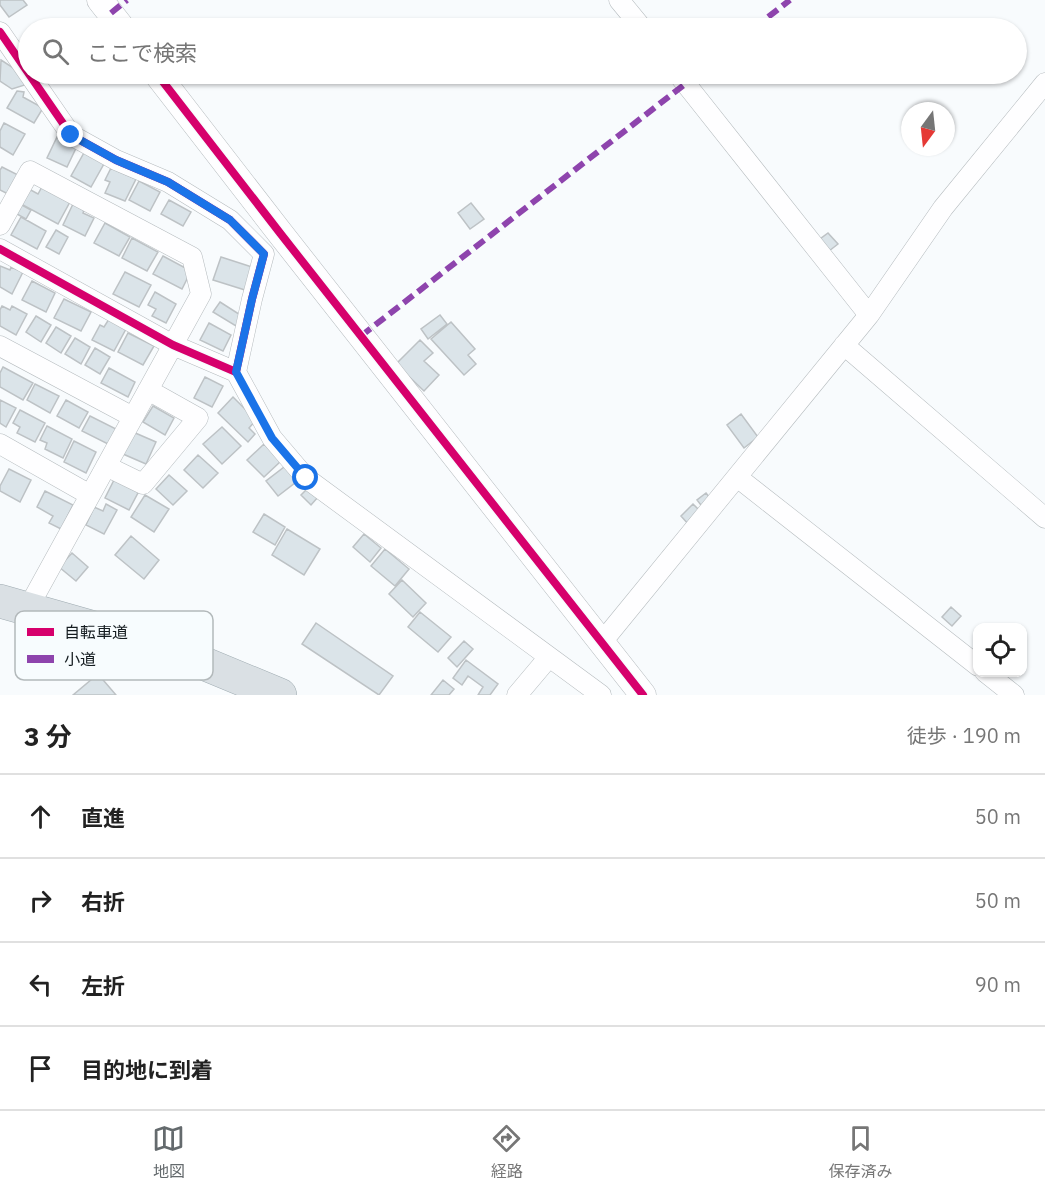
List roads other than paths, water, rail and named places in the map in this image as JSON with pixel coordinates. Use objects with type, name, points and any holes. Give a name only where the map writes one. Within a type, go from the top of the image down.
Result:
[{"type":"highway","points":[[14,604],[38,611]]},
{"type":"highway","points":[[213,667],[280,695]]},
{"type":"street","points":[[100,0],[114,18]]},
{"type":"street","points":[[620,0],[634,18]]},
{"type":"street","points":[[0,32],[18,58]]},
{"type":"street","points":[[602,642],[869,315],[943,208],[1045,83]]},
{"type":"street","points":[[36,84],[71,135],[116,160],[168,182],[230,220],[264,254],[236,372]]},
{"type":"street","points":[[165,84],[643,695]]},
{"type":"street","points":[[686,84],[869,315]]},
{"type":"street","points":[[0,225],[30,171],[192,257],[201,294],[90,495],[14,604]]},
{"type":"street","points":[[0,249],[173,345],[236,372],[272,438],[306,478],[601,695]]},
{"type":"street","points":[[844,345],[1045,518]]},
{"type":"street","points":[[0,346],[133,417]]},
{"type":"street","points":[[106,466],[143,484],[198,418],[148,390]]},
{"type":"street","points":[[0,444],[90,495]]},
{"type":"street","points":[[737,477],[973,662]]},
{"type":"street","points":[[517,695],[549,657]]},
{"type":"street","points":[[991,677],[1014,695]]}]
